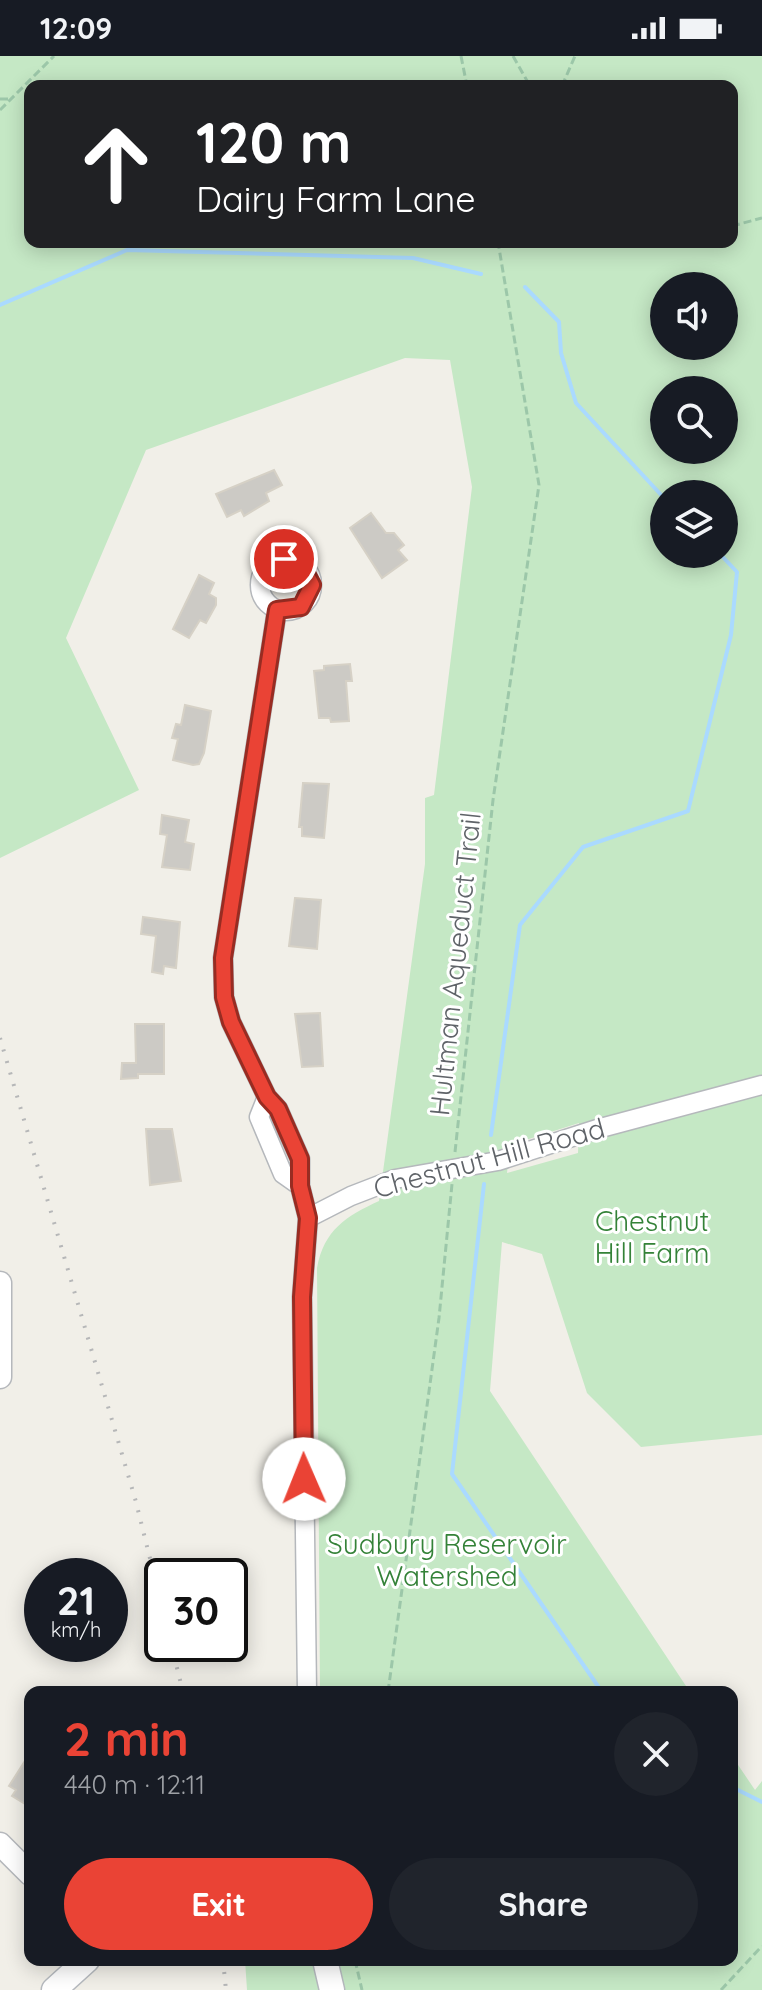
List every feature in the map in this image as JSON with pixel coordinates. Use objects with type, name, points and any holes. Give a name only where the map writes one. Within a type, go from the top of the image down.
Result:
[{"type":"main road","points":[[54,1990],[80,1966]]},
{"type":"main road","points":[[326,1966],[332,1990]]},
{"type":"street","points":[[277,610],[223,958],[224,997],[231,1022],[267,1097],[278,1109],[300,1159],[300,1186],[308,1218],[302,1297],[307,1686]]},
{"type":"street","name":"Chestnut Hill Road","points":[[308,1218],[351,1196],[395,1179],[498,1161],[597,1129],[762,1085]]},
{"type":"street","points":[[0,1283],[0,1377]]},
{"type":"street","points":[[0,1844],[24,1868]]},
{"type":"path","points":[[29,80],[54,56]]},
{"type":"path","points":[[461,56],[466,80]]},
{"type":"path","points":[[513,56],[527,80]]},
{"type":"path","points":[[565,80],[575,56]]},
{"type":"path","points":[[0,110],[24,85]]},
{"type":"path","points":[[0,99],[9,99]]},
{"type":"path","points":[[738,224],[762,218]]},
{"type":"path","name":"Hultman Aqueduct Trail","points":[[389,1686],[439,1318],[493,800],[539,485],[499,248]]},
{"type":"path","points":[[721,1990],[762,1946]]},
{"type":"path","points":[[356,1966],[362,1990]]},
{"type":"green space","points":[[0,56],[762,56],[762,1435],[641,1447],[587,1393],[542,1254],[502,1242],[490,1391],[686,1686],[320,1686],[317,1268],[325,1244],[338,1226],[356,1212],[379,1201],[425,864],[425,798],[434,795],[472,487],[450,360],[405,358],[146,450],[66,638],[139,790],[0,858]],"holes":[[[579,1123],[578,1153],[507,1173],[510,1145]]]},
{"type":"green space","points":[[738,1765],[755,1790],[762,1781],[762,1990],[247,1990],[245,1966],[738,1966]]},
{"type":"building","points":[[274,470],[282,485],[266,493],[269,501],[244,516],[241,510],[227,517],[216,494]]},
{"type":"building","points":[[371,513],[386,533],[394,533],[404,545],[398,550],[407,560],[382,578],[350,528]]},
{"type":"building","points":[[199,575],[214,583],[209,594],[216,598],[216,605],[206,623],[200,620],[189,638],[173,629]]},
{"type":"building","points":[[350,664],[352,681],[346,681],[349,721],[331,722],[330,718],[319,718],[314,671],[324,670],[324,666]]},
{"type":"building","points":[[185,705],[211,711],[204,753],[199,764],[173,760],[178,739],[172,738],[176,724],[181,725]]},
{"type":"building","points":[[303,783],[329,784],[324,838],[302,836],[302,827],[299,827]]},
{"type":"building","points":[[162,815],[189,820],[185,842],[194,844],[190,870],[162,867],[167,835],[160,834]]},
{"type":"building","points":[[295,898],[321,900],[317,949],[289,946]]},
{"type":"building","points":[[143,917],[180,922],[176,968],[164,966],[163,974],[152,972],[156,936],[141,934]]},
{"type":"building","points":[[320,1013],[323,1066],[302,1067],[295,1014]]},
{"type":"building","points":[[135,1024],[164,1024],[164,1074],[138,1074],[138,1078],[121,1079],[122,1063],[136,1063]]},
{"type":"building","points":[[146,1129],[172,1129],[181,1181],[150,1185]]},
{"type":"building","points":[[24,1762],[24,1803],[12,1796],[16,1790],[9,1786]]},
{"type":"waterway","points":[[0,305],[127,250],[413,258],[481,274]]},
{"type":"waterway","points":[[525,287],[559,322],[561,353],[576,403],[650,483]]},
{"type":"waterway","points":[[491,1135],[520,925],[583,847],[688,811],[731,635],[737,572],[733,568]]},
{"type":"waterway","points":[[484,1184],[452,1474],[598,1686]]},
{"type":"waterway","points":[[738,1790],[762,1802]]},
{"type":"railway","points":[[0,1038],[150,1558]]},
{"type":"railway","points":[[176,1662],[182,1686]]},
{"type":"railway","points":[[224,1966],[226,1990]]},
{"type":"route","points":[[284,559],[301,564],[311,577],[312,585],[307,601],[301,607],[277,610],[223,958],[224,997],[231,1022],[267,1097],[278,1109],[300,1159],[303,1174],[300,1186],[308,1218],[302,1297],[304,1479]]},
{"type":"park label","name":"Chestnut Hill Farm","points":[[652,1237]]},
{"type":"park label","name":"Sudbury Reservoir Watershed","points":[[447,1560]]}]
